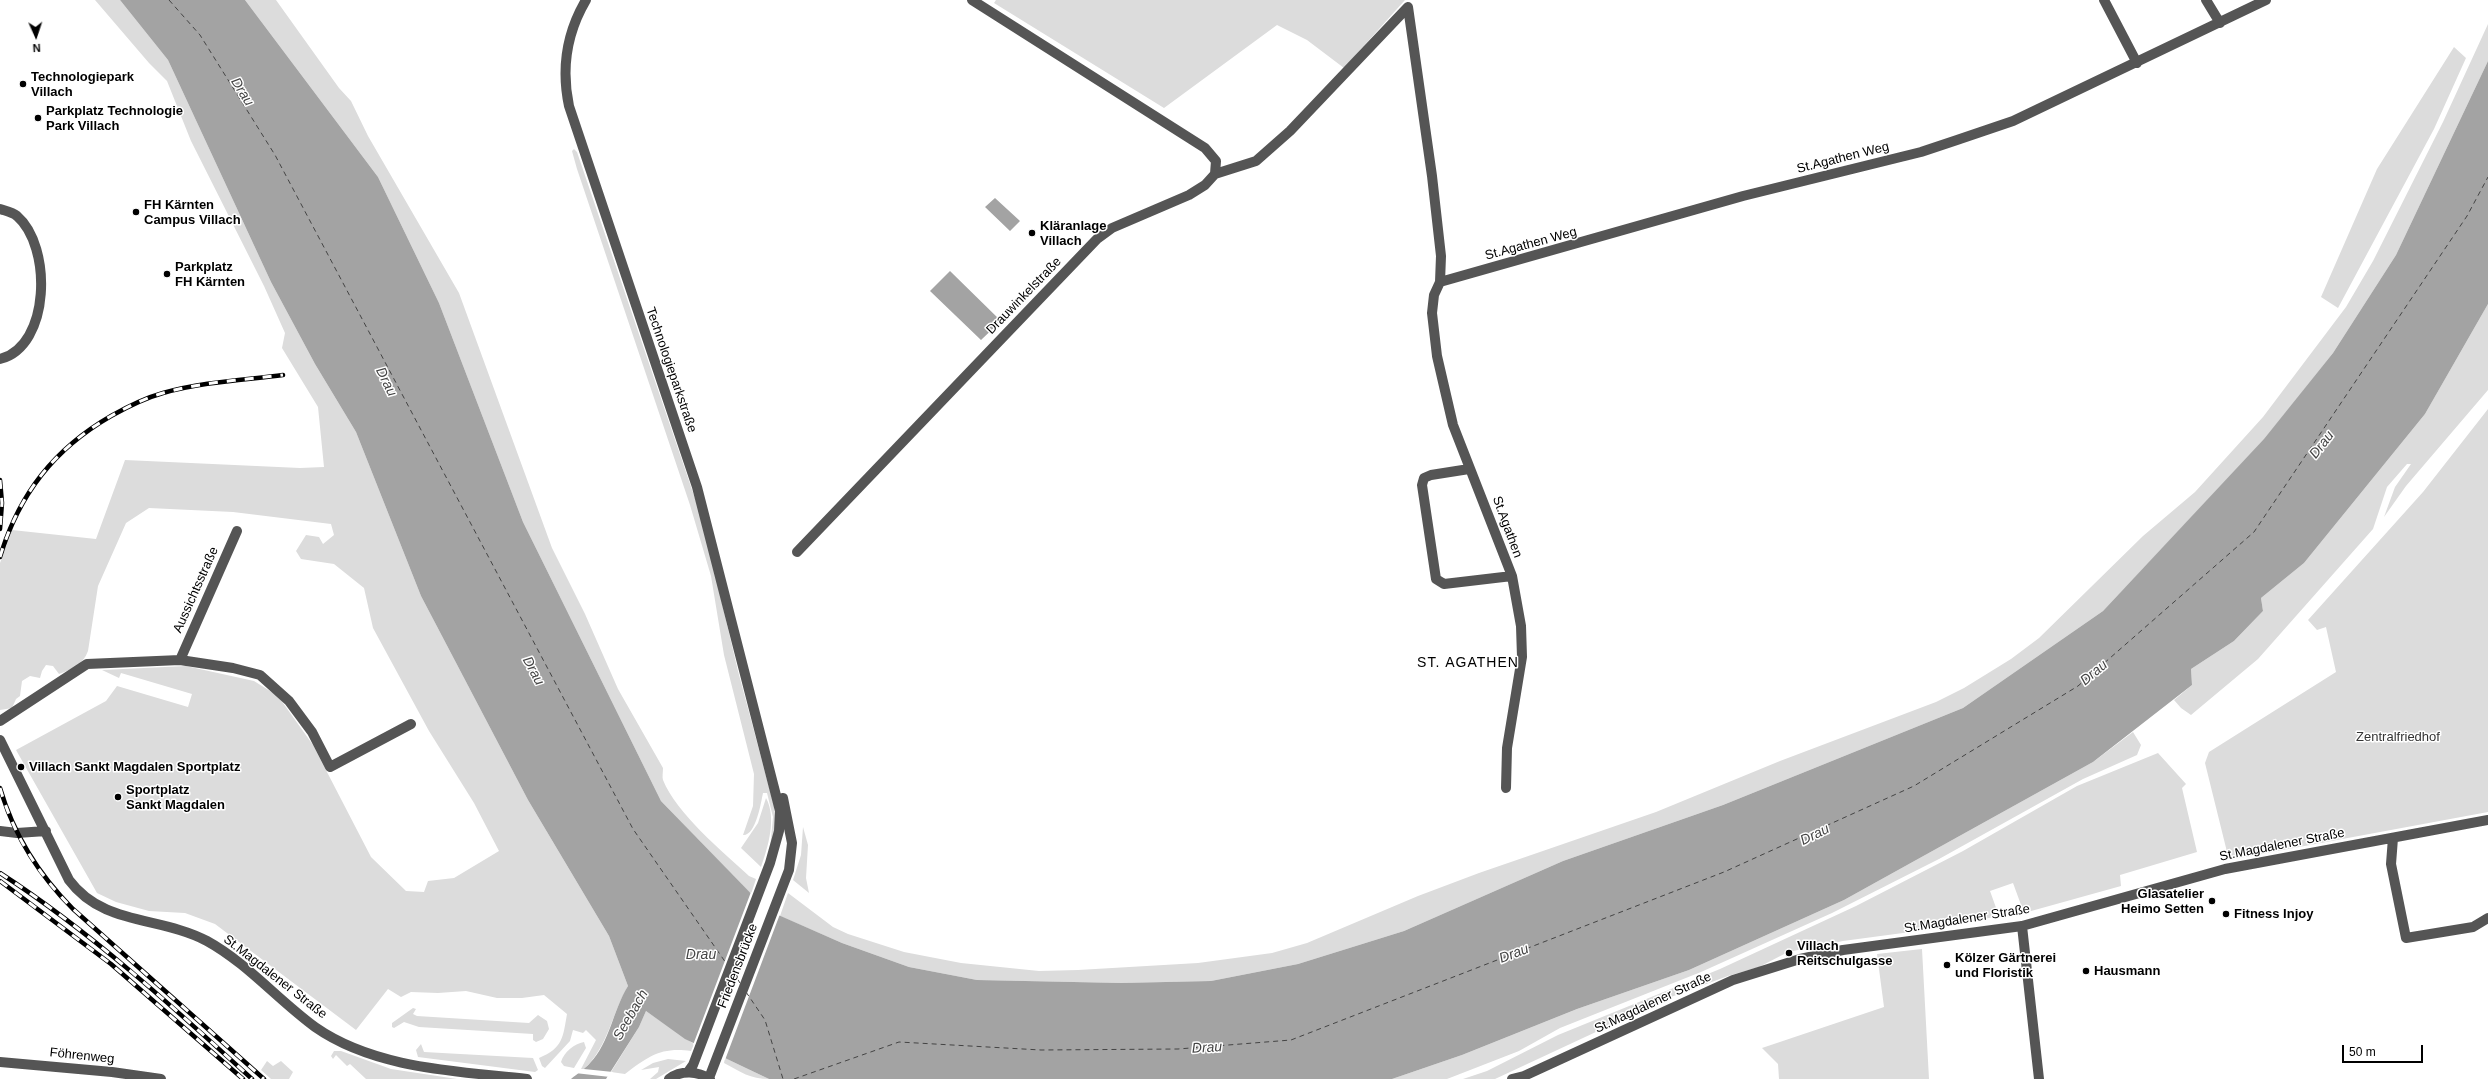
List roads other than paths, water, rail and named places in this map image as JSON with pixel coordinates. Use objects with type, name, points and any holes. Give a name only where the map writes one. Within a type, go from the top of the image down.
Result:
[{"type":"street","name":"Technologieparkstraße","points":[[586,0],[572,29],[566,50],[564,74],[569,106],[697,487],[766,753],[780,818],[770,863]]},
{"type":"street","points":[[972,0],[1205,148],[1216,161],[1214,174],[1236,169],[1256,161],[1290,131],[1408,7],[1432,176],[1441,256],[1440,282]]},
{"type":"street","points":[[2104,0],[2137,63]]},
{"type":"street","points":[[2206,0],[2220,23]]},
{"type":"street","name":"St.Agathen Weg","points":[[1440,282],[1743,196],[1922,152],[2013,121],[2266,0]]},
{"type":"street","name":"Drauwinkelstraße","points":[[797,552],[1097,240],[1112,228],[1189,195],[1205,185],[1214,174]]},
{"type":"street","points":[[0,209],[17,216],[34,242],[40,269],[40,294],[39,313],[27,340],[17,352],[0,359]]},
{"type":"street","name":"St.Agathen","points":[[1440,282],[1434,295],[1432,313],[1437,356],[1453,425],[1469,469],[1479,488],[1512,576],[1521,626],[1522,657],[1507,748],[1506,788]]},
{"type":"street","points":[[1469,469],[1431,475],[1424,478],[1422,485],[1436,579],[1444,584],[1512,576]]},
{"type":"street","name":"Aussichtsstraße","points":[[180,660],[237,531]]},
{"type":"street","points":[[0,721],[87,664],[180,660],[233,668],[260,675],[289,701],[312,732],[330,766],[411,724]]},
{"type":"street","name":"St.Magdalener Straße","points":[[0,740],[69,880],[78,892],[92,904],[117,915],[167,926],[206,941],[240,963],[295,1012],[328,1035],[360,1051],[394,1060],[527,1079]]},
{"type":"street","name":"Technologieparkstraße","points":[[766,753],[784,801],[789,821],[792,851],[789,870]]},
{"type":"street","name":"St.Magdalener Straße","points":[[1512,1079],[1524,1077],[1733,980],[1800,959],[1843,950],[2022,926],[2225,869],[2488,820]]},
{"type":"street","points":[[0,831],[17,833],[46,831]]},
{"type":"street","points":[[2393,838],[2391,864],[2406,938],[2473,927],[2488,918]]},
{"type":"street","name":"Friedensbrücke","points":[[690,1068],[770,863]]},
{"type":"street","name":"Friedensbrücke","points":[[710,1076],[789,870]]},
{"type":"street","points":[[2022,926],[2039,1079]]},
{"type":"street","name":"Föhrenweg","points":[[0,1062],[112,1072],[161,1079]]},
{"type":"street","points":[[669,1079],[690,1068],[710,1076]]},
{"type":"water","name":"Drau","points":[[120,0],[245,0],[378,177],[439,303],[523,522],[661,801],[767,910],[842,943],[909,967],[977,980],[1121,983],[1211,981],[1298,964],[1404,931],[1563,861],[1723,805],[1963,708],[2103,611],[2264,439],[2333,353],[2396,255],[2488,61],[2488,304],[2425,414],[2304,563],[2261,598],[2263,611],[2234,641],[2191,669],[2192,685],[2093,762],[1844,900],[1689,970],[1577,1009],[1462,1055],[1392,1079],[769,1079],[685,1039],[646,1011],[639,1027],[606,1079],[571,1079],[586,1067],[597,1055],[607,1036],[628,986],[609,936],[528,800],[421,596],[356,432],[315,364],[271,282],[168,60]]},
{"type":"water","points":[[995,198],[1020,221],[1010,231],[985,207]]},
{"type":"water","points":[[950,271],[1001,321],[981,340],[930,291]]},
{"type":"railway","points":[[0,557],[17,513],[28,493],[41,475],[72,443],[111,416],[150,397],[178,389],[283,375]]},
{"type":"railway","points":[[0,480],[2,503],[0,529]]},
{"type":"railway","points":[[0,788],[12,822],[20,838],[38,868],[60,896],[264,1079]]},
{"type":"railway","points":[[0,873],[34,896],[99,945],[192,1024],[252,1079]]},
{"type":"railway","points":[[0,881],[111,964],[243,1079]]},
{"type":"place","name":"Technologiepark Villach","points":[[23,84]]},
{"type":"place","name":"Parkplatz Technologie Park Villach","points":[[38,118]]},
{"type":"place","name":"FH Kärnten Campus Villach","points":[[136,212]]},
{"type":"place","name":"Kläranlage Villach","points":[[1032,233]]},
{"type":"place","name":"Parkplatz FH Kärnten","points":[[167,274]]},
{"type":"place","name":"Villach Sankt Magdalen Sportplatz","points":[[21,767]]},
{"type":"place","name":"Sportplatz Sankt Magdalen","points":[[118,797]]},
{"type":"place","name":"Glasatelier Heimo Setten","points":[[2212,901]]},
{"type":"place","name":"Fitness Injoy","points":[[2226,914]]},
{"type":"place","name":"Villach Reitschulgasse","points":[[1789,953]]},
{"type":"place","name":"Kölzer Gärtnerei und Floristik","points":[[1947,965]]},
{"type":"place","name":"Hausmann","points":[[2086,971]]},
{"type":"district","name":"ST. AGATHEN","points":[[1468,663]]},
{"type":"park label","name":"Zentralfriedhof","points":[[2398,737]]},
{"type":"water label","name":"Seebach","points":[[631,1015]]}]
